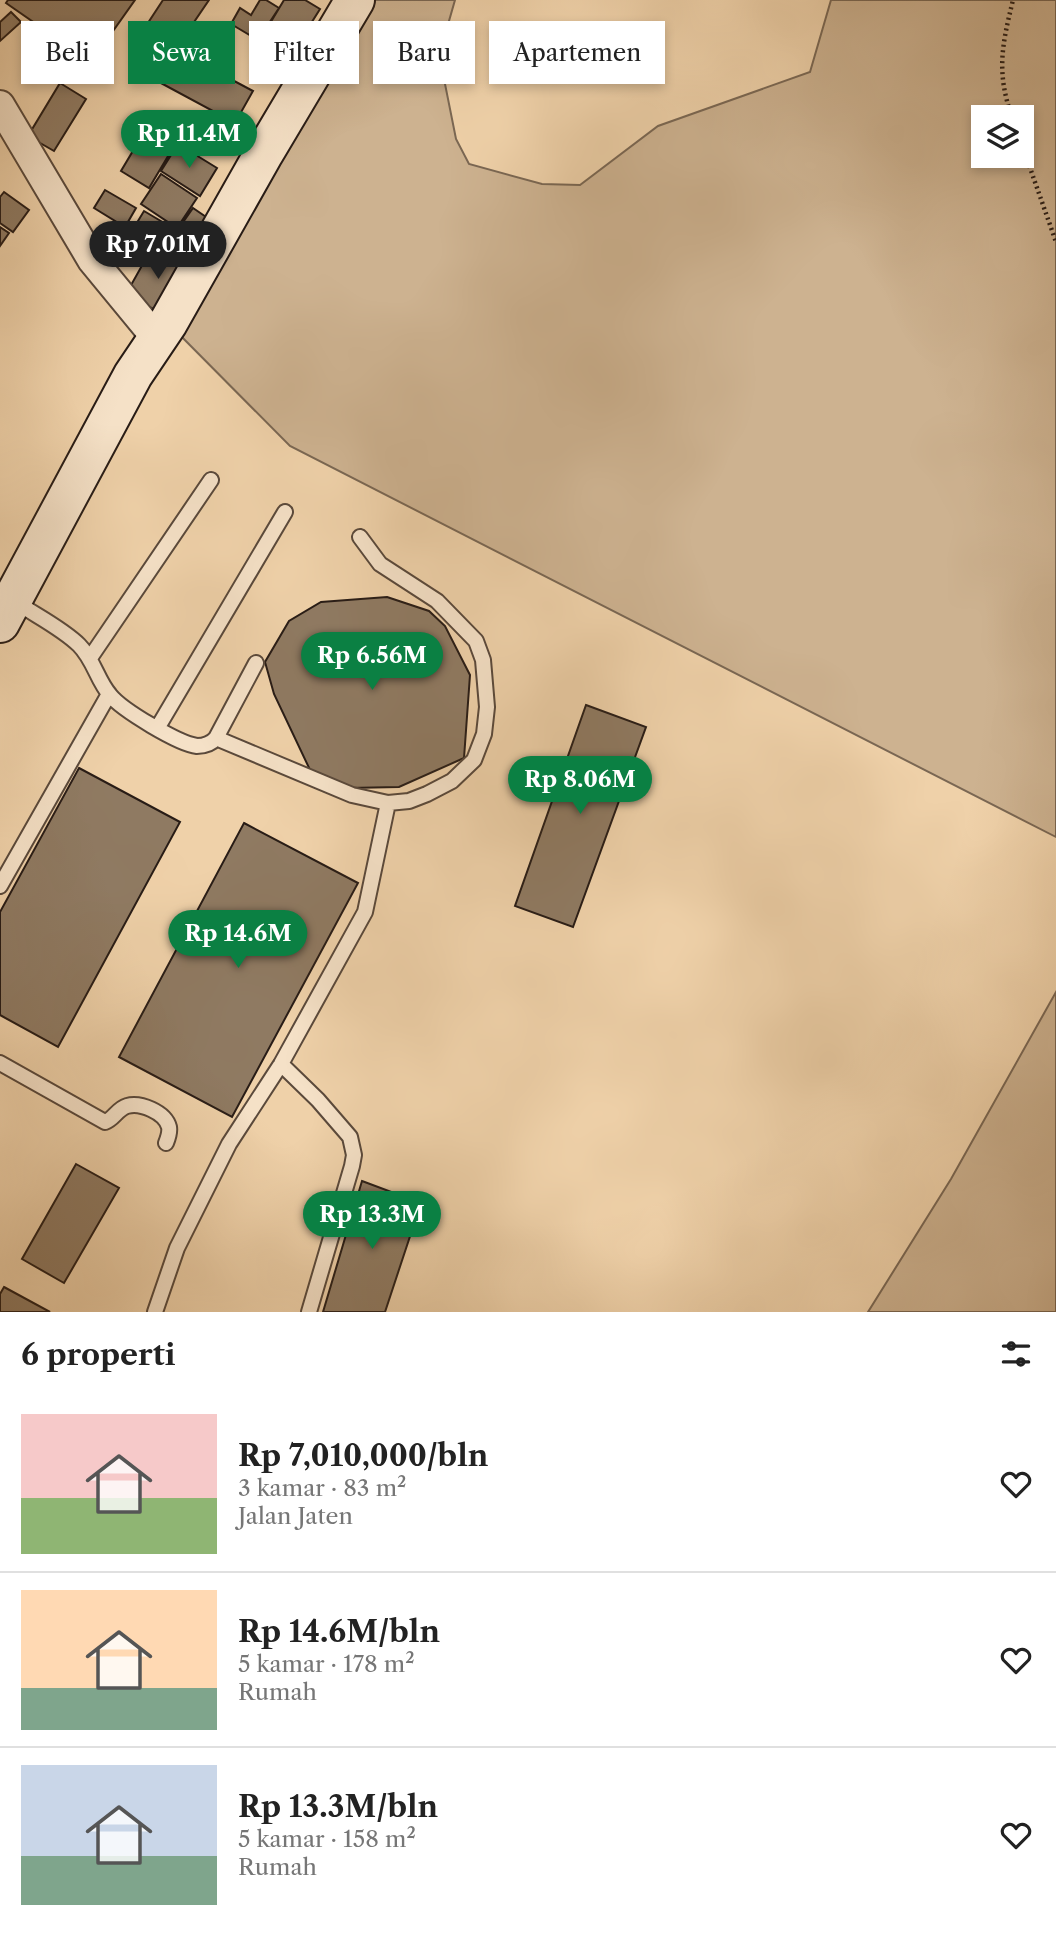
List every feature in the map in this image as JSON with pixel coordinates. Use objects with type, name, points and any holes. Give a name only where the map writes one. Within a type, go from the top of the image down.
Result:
[{"type":"main road","points":[[6,612],[133,375],[157,339],[355,0]]},
{"type":"street","points":[[0,105],[92,260],[157,339]]},
{"type":"lane","points":[[90,658],[211,480]]},
{"type":"lane","points":[[158,727],[285,512]]},
{"type":"lane","points":[[216,738],[352,795],[388,803],[409,801],[428,794],[452,781],[474,760],[484,734],[487,708],[481,650],[468,631],[437,601],[380,564],[360,537]]},
{"type":"lane","points":[[6,612],[78,644],[90,658],[109,694],[121,705],[183,743],[200,746],[212,743],[256,663]]},
{"type":"lane","points":[[0,886],[109,694]]},
{"type":"lane","points":[[155,1312],[177,1248],[229,1144],[281,1064],[365,912],[388,803]]},
{"type":"lane","points":[[0,1063],[105,1122],[130,1105],[149,1109],[160,1115],[170,1128],[166,1143]]},
{"type":"lane","points":[[281,1064],[318,1100],[350,1137],[353,1146],[352,1167],[309,1312]]},
{"type":"path","points":[[1009,105],[1001,70],[1004,38],[1013,0]]},
{"type":"path","points":[[1030,168],[1056,242]]},
{"type":"shaded area","points":[[362,0],[455,0],[449,21],[373,21],[373,84],[445,84],[456,139],[469,164],[542,184],[580,185],[658,126],[810,72],[831,0],[1056,0],[1056,837],[290,446],[168,323],[312,84],[359,84],[359,21],[349,21]]},
{"type":"shaded area","points":[[1056,992],[1056,1312],[868,1312],[951,1179]]},
{"type":"building","points":[[8,0],[135,0],[114,30],[114,21],[32,21],[6,3]]},
{"type":"building","points":[[163,0],[209,0],[195,21],[149,21]]},
{"type":"building","points":[[260,0],[266,0],[279,8],[270,21],[249,21],[249,35],[235,26],[235,21],[233,21],[240,8],[251,15]]},
{"type":"building","points":[[284,0],[305,0],[320,9],[312,21],[271,21]]},
{"type":"building","points":[[11,12],[21,22],[0,41],[0,22]]},
{"type":"building","points":[[235,81],[253,91],[235,123],[163,84],[235,84]]},
{"type":"building","points":[[59,84],[86,99],[54,151],[28,136]]},
{"type":"building","points":[[155,114],[183,131],[149,188],[121,171]]},
{"type":"building","points":[[178,144],[217,168],[200,196],[161,171]]},
{"type":"building","points":[[161,174],[197,198],[177,228],[141,204]]},
{"type":"building","points":[[105,190],[136,208],[125,227],[94,208]]},
{"type":"building","points":[[4,192],[29,210],[13,232],[0,223],[0,197]]},
{"type":"building","points":[[193,208],[209,219],[195,239],[179,228]]},
{"type":"building","points":[[144,211],[186,236],[173,257],[132,231]]},
{"type":"building","points":[[0,227],[9,233],[0,246]]},
{"type":"building","points":[[153,246],[190,267],[164,315],[126,294]]},
{"type":"building","points":[[387,597],[429,611],[445,626],[470,675],[464,758],[399,787],[348,788],[311,772],[274,694],[265,662],[289,621],[321,602]]},
{"type":"building","points":[[586,705],[646,727],[573,927],[515,906]]},
{"type":"building","points":[[79,768],[180,822],[58,1047],[0,1015],[0,912]]},
{"type":"building","points":[[244,823],[358,883],[232,1117],[119,1057]]},
{"type":"building","points":[[76,1164],[119,1188],[64,1283],[22,1259]]},
{"type":"building","points":[[362,1181],[421,1203],[385,1312],[323,1312]]},
{"type":"building","points":[[4,1287],[50,1312],[0,1312],[0,1294]]}]
